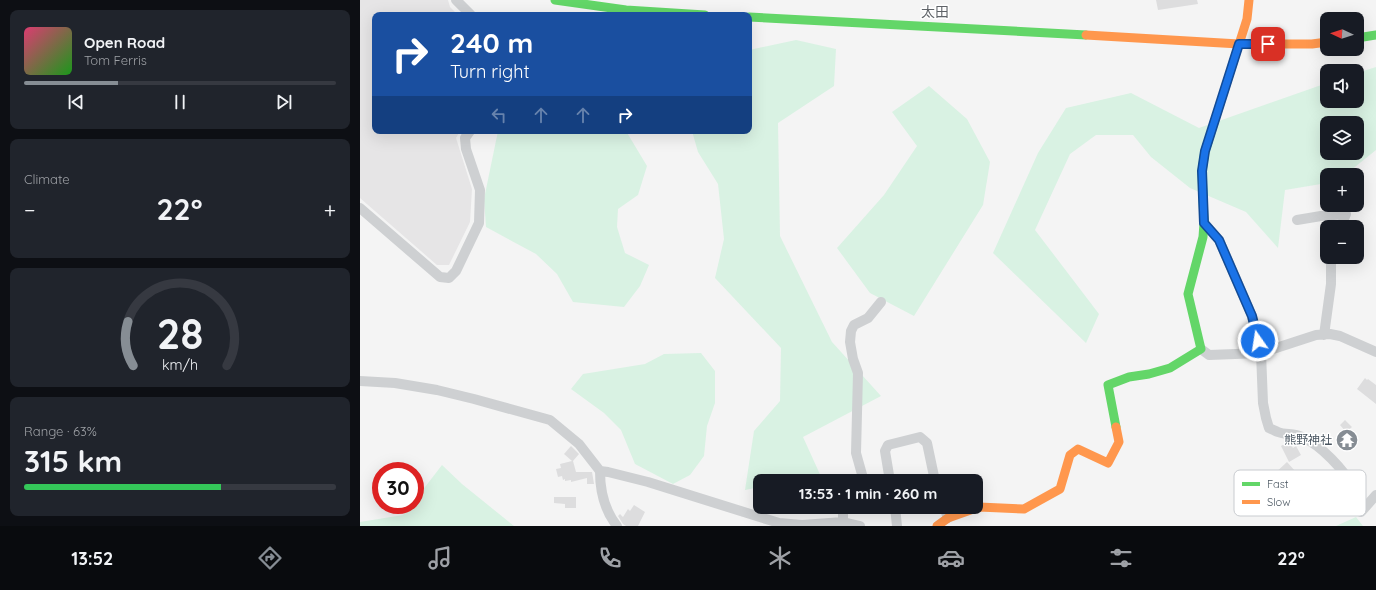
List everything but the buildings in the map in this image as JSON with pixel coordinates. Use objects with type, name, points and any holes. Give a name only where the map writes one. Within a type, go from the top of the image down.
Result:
[{"type":"street","points":[[456,0],[468,12]]},
{"type":"street","points":[[555,0],[626,10],[658,12]]},
{"type":"street","points":[[1249,0],[1247,18],[1205,151],[1202,171],[1204,223],[1188,294],[1201,349],[1209,355],[1261,353],[1316,335],[1330,334],[1340,336],[1376,352]]},
{"type":"street","points":[[752,17],[1011,30],[1239,44],[1320,43]]},
{"type":"street","points":[[1364,37],[1376,35]]},
{"type":"street","points":[[360,208],[440,277],[449,278],[456,271],[479,223],[480,190],[466,149],[465,138],[468,134]]},
{"type":"street","points":[[1298,220],[1346,214],[1344,220]]},
{"type":"street","points":[[1204,223],[1219,240],[1252,316],[1261,353],[1262,403],[1269,428],[1278,432],[1301,436],[1319,447],[1340,470]]},
{"type":"street","points":[[1324,335],[1331,264]]},
{"type":"street","points":[[862,474],[856,453],[858,373],[850,342],[851,331],[854,325],[868,318],[881,302]]},
{"type":"street","points":[[938,526],[948,518],[979,507],[1024,509],[1060,489],[1070,455],[1078,449],[1108,463],[1119,442],[1108,385],[1129,377],[1149,374],[1170,368],[1201,349]]},
{"type":"street","points":[[360,381],[395,383],[437,390],[550,420],[579,444],[600,471],[600,482],[604,501],[616,526]]},
{"type":"street","points":[[889,474],[885,451],[888,445],[920,437],[927,443],[934,474]]},
{"type":"street","points":[[600,471],[648,482],[779,523],[802,525],[843,522],[860,526]]},
{"type":"street","points":[[1366,506],[1376,495]]},
{"type":"street","points":[[843,514],[843,522]]},
{"type":"street","points":[[896,514],[897,526]]},
{"type":"street","points":[[947,514],[948,518]]},
{"type":"shaded area","points":[[360,0],[448,0],[450,7],[455,12],[372,12],[372,134],[458,134],[456,138],[472,189],[470,222],[449,265],[437,265],[360,198]]},
{"type":"green space","points":[[796,40],[836,49],[834,86],[778,123],[780,236],[832,342],[881,396],[803,437],[820,474],[753,474],[753,488],[745,490],[754,431],[780,401],[781,348],[715,278],[724,239],[718,184],[698,152],[693,134],[752,134],[752,49]]},
{"type":"green space","points":[[1376,67],[1376,150],[1364,160],[1364,116],[1320,116],[1320,160],[1364,160],[1354,168],[1320,168],[1320,184],[1285,190],[1278,248],[1246,212],[1190,188],[1151,157],[1133,135],[1096,135],[1070,154],[1035,230],[1099,314],[1086,343],[993,253],[1038,153],[1066,108],[1131,93],[1199,128],[1320,85],[1320,108],[1364,108],[1364,71]]},
{"type":"green space","points":[[929,86],[967,119],[990,162],[983,205],[914,316],[870,293],[837,248],[884,195],[917,146],[892,112]]},
{"type":"green space","points":[[497,134],[628,134],[647,166],[638,195],[618,209],[617,227],[625,253],[649,265],[640,286],[624,307],[573,302],[557,274],[536,254],[486,227],[484,199]]},
{"type":"green space","points":[[701,353],[715,371],[715,403],[707,426],[704,456],[690,475],[673,484],[635,464],[621,430],[604,413],[571,389],[583,374],[645,364],[664,354]]},
{"type":"green space","points":[[442,465],[462,484],[514,526],[360,526],[360,522],[404,514],[424,514],[424,488]]},
{"type":"green space","points":[[1356,517],[1363,526],[1336,526]]},
{"type":"traffic: fast","points":[[555,0],[626,10],[658,12]]},
{"type":"traffic: fast","points":[[752,17],[1086,35]]},
{"type":"traffic: fast","points":[[1364,37],[1376,35]]},
{"type":"traffic: fast","points":[[1116,427],[1108,385],[1129,377],[1149,374],[1170,368],[1201,349],[1188,294],[1203,237],[1204,223],[1202,171],[1208,142]]},
{"type":"traffic: slow","points":[[1208,142],[1247,19],[1249,0]]},
{"type":"traffic: slow","points":[[1086,35],[1239,44],[1320,43]]},
{"type":"traffic: slow","points":[[937,526],[948,518],[979,507],[1024,509],[1060,489],[1070,455],[1078,449],[1108,463],[1119,442],[1116,427]]},
{"type":"place","name":"熊野神社","points":[[1347,440]]},
{"type":"district","name":"太田","points":[[935,12]]},
{"type":"route","points":[[1258,341],[1252,316],[1219,240],[1204,223],[1202,171],[1205,151],[1239,44],[1268,44]]}]
